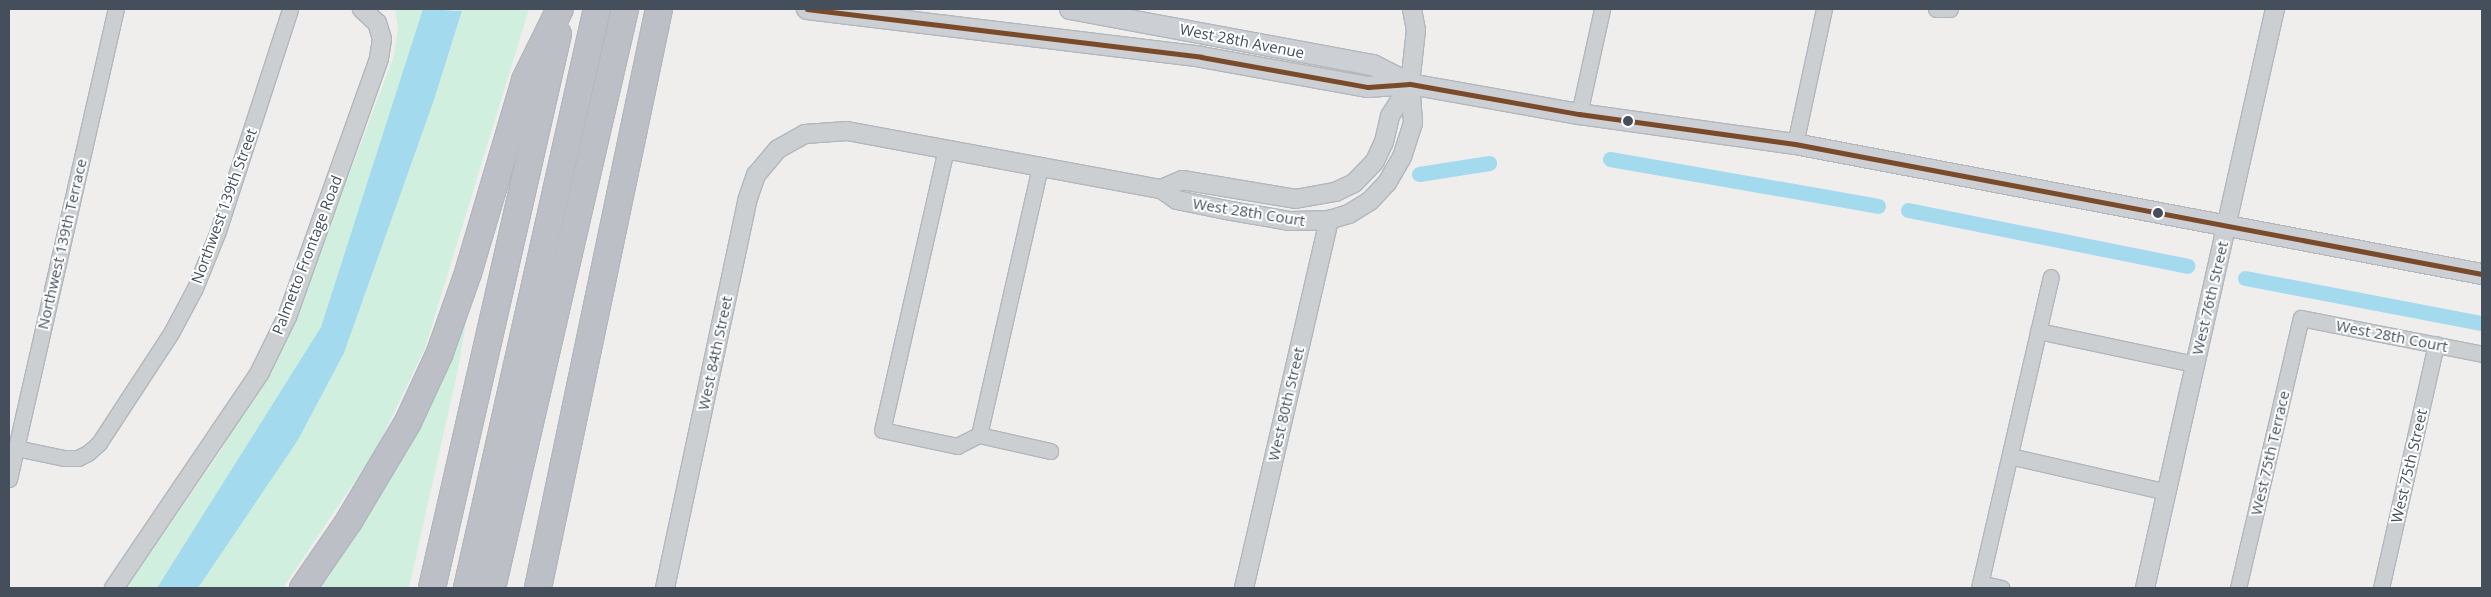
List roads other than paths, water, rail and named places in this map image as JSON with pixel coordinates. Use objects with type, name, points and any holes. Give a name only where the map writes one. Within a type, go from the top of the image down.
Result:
[{"type":"highway","points":[[302,588],[349,521],[408,422],[435,363],[468,273],[525,80],[560,9]]},
{"type":"highway","points":[[432,588],[564,9]]},
{"type":"highway","points":[[467,588],[597,9]]},
{"type":"highway","points":[[492,588],[625,9]]},
{"type":"highway","points":[[538,588],[659,9]]},
{"type":"main road","name":"West 28th Avenue","points":[[807,9],[1201,56],[1368,87],[1410,84],[1579,114],[1795,144],[2226,223],[2482,274]]},
{"type":"main road","name":"West 28th Avenue","points":[[1070,9],[1373,66],[1410,84]]},
{"type":"street","name":"Northwest 139th Terrace","points":[[9,479],[116,9]]},
{"type":"street","name":"Northwest 139th Street","points":[[16,448],[64,458],[78,458],[88,453],[98,443],[171,334],[196,288],[218,231],[290,9]]},
{"type":"street","name":"Palmetto Frontage Road","points":[[114,588],[250,387],[286,317],[379,58],[382,39],[377,22],[362,9]]},
{"type":"street","points":[[1410,84],[1416,37],[1412,9]]},
{"type":"street","points":[[1579,114],[1602,9]]},
{"type":"street","points":[[1795,144],[1824,9]]},
{"type":"street","points":[[1936,9],[1950,9]]},
{"type":"street","name":"West 76th Street","points":[[2145,588],[2275,9]]},
{"type":"street","name":"West 28th Court","points":[[1161,189],[1182,180],[1295,199],[1336,192],[1354,183],[1375,161],[1384,142],[1390,116],[1410,84]]},
{"type":"street","name":"West 28th Court","points":[[798,137],[835,130],[1161,189],[1177,200],[1275,218],[1303,222],[1329,220],[1349,214],[1370,201],[1398,166],[1413,123],[1410,84]]},
{"type":"street","name":"West 84th Street","points":[[666,588],[750,190],[771,155],[798,137]]},
{"type":"street","points":[[946,149],[882,430],[957,446],[979,435],[1050,451]]},
{"type":"street","points":[[979,435],[1040,167]]},
{"type":"street","name":"West 80th Street","points":[[1244,588],[1329,220]]},
{"type":"street","points":[[2001,588],[1980,586],[2051,276]]},
{"type":"street","name":"West 28th Court","points":[[2301,318],[2482,354]]},
{"type":"street","name":"West 75th Terrace","points":[[2238,588],[2301,318]]},
{"type":"street","points":[[2038,331],[2195,364]]},
{"type":"street","name":"West 75th Street","points":[[2381,588],[2436,344]]},
{"type":"street","points":[[2010,456],[2167,492]]},
{"type":"water","points":[[423,9],[462,11],[434,100],[344,353],[298,440],[198,588],[157,588],[321,327]]},
{"type":"waterway","points":[[1610,159],[1878,206]]},
{"type":"waterway","points":[[1419,174],[1489,163]]},
{"type":"waterway","points":[[1908,210],[2187,266]]},
{"type":"waterway","points":[[2245,278],[2482,323]]}]
